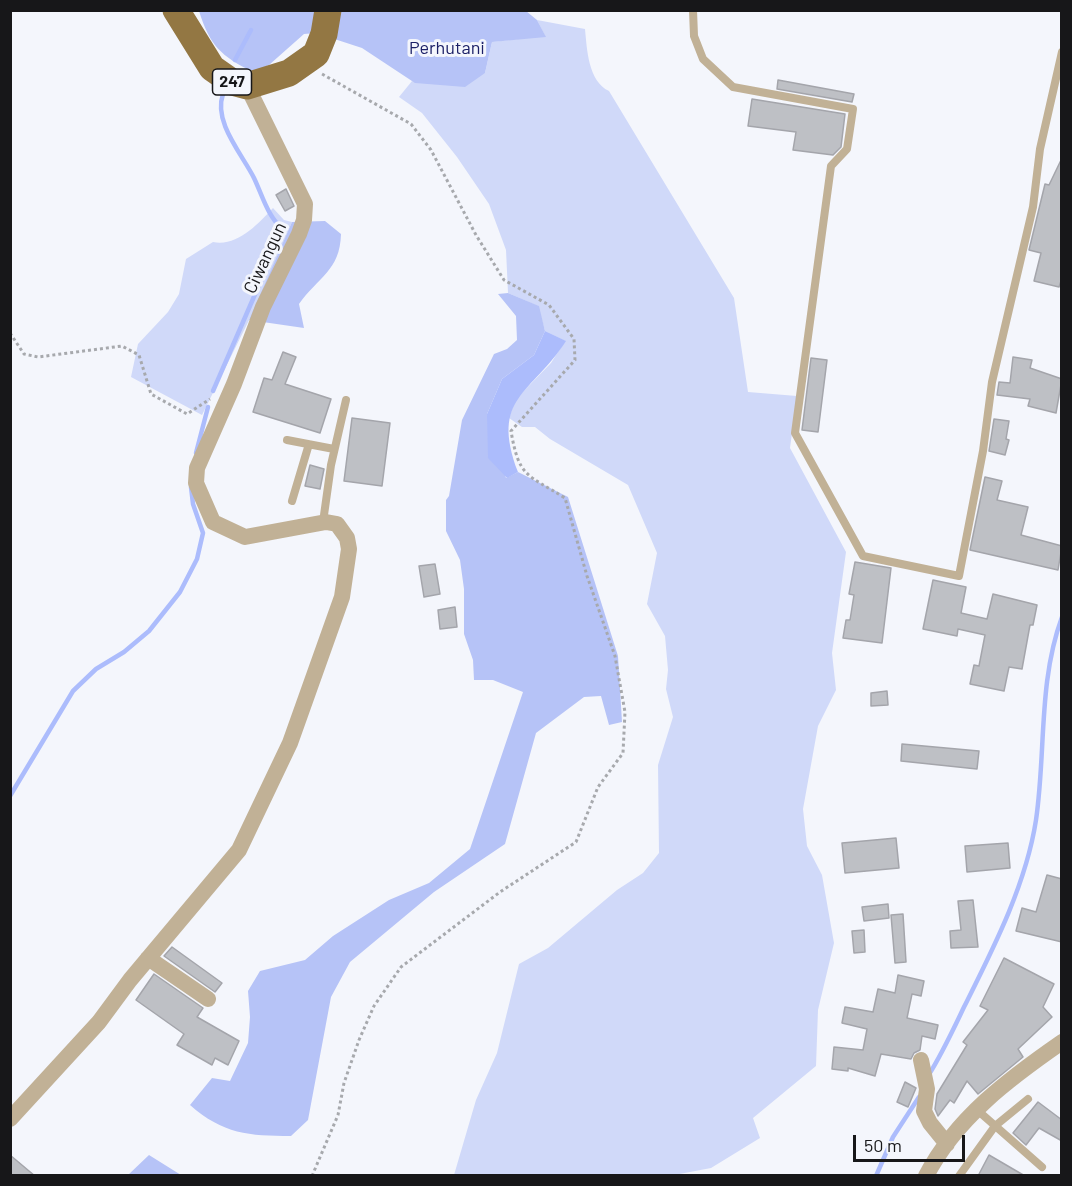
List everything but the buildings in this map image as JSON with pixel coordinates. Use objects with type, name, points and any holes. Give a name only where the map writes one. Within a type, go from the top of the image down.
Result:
[{"type":"main road","name":"247","points":[[176,10],[212,68],[232,82],[246,86],[289,73],[311,58]]},
{"type":"main road","points":[[311,58],[324,34],[328,10]]},
{"type":"street","name":"Ciwangun","points":[[246,86],[305,204],[304,212],[299,234],[263,307],[234,384],[197,468],[196,483],[213,522],[245,537],[326,522]]},
{"type":"street","points":[[12,1119],[99,1022],[148,958],[239,850],[290,742],[342,597],[349,549],[347,538],[337,524],[326,522]]},
{"type":"street","points":[[148,958],[208,999]]},
{"type":"street","points":[[926,1176],[947,1144],[976,1109],[1005,1082],[1062,1042]]},
{"type":"street","points":[[921,1060],[927,1093],[924,1111],[930,1123],[947,1144]]},
{"type":"lane","points":[[693,10],[694,36],[702,59],[733,87],[853,109],[847,149],[831,166],[796,437],[861,554],[958,576],[983,451],[992,382],[1033,207],[1040,149],[1062,52]]},
{"type":"lane","points":[[326,522],[324,515],[334,448],[346,400]]},
{"type":"lane","points":[[287,440],[334,448]]},
{"type":"lane","points":[[292,501],[309,444]]},
{"type":"lane","points":[[959,1176],[995,1126],[1028,1099]]},
{"type":"lane","points":[[976,1109],[1042,1167]]},
{"type":"path","points":[[311,58],[411,124],[431,150],[476,236],[504,280],[549,305],[574,339],[574,360],[511,430],[515,455],[522,470],[565,498],[587,576],[615,656],[625,712],[622,753],[598,787],[576,842],[500,892],[401,967],[374,1006],[344,1083],[338,1115],[312,1176]]},
{"type":"path","points":[[10,333],[24,354],[38,357],[122,346],[139,355],[151,394],[187,414],[234,384]]},
{"type":"shaded area","points":[[537,20],[585,29],[590,64],[597,80],[609,91],[734,298],[748,392],[797,396],[790,448],[846,552],[832,653],[836,690],[818,726],[803,809],[807,846],[822,875],[834,943],[818,1010],[816,1066],[753,1118],[760,1138],[711,1168],[669,1176],[454,1175],[476,1100],[497,1053],[519,964],[548,948],[617,890],[643,873],[659,853],[658,765],[673,717],[666,689],[668,670],[665,636],[647,604],[657,553],[628,485],[550,439],[535,427],[522,427],[509,418],[515,400],[551,363],[565,341],[545,331],[538,306],[508,293],[506,250],[489,204],[457,157],[422,113],[399,97],[412,81],[419,83],[485,73],[492,42],[545,36]]},
{"type":"shaded area","points":[[273,208],[284,220],[292,222],[256,306],[202,415],[131,377],[138,344],[168,312],[179,294],[186,259],[213,242],[222,243],[239,238]]},
{"type":"shaded area","points":[[545,331],[566,341],[518,399],[512,412],[509,427],[511,447],[518,472],[507,478],[488,458],[487,414],[502,379],[534,355]]},
{"type":"green space","name":"Perhutani","points":[[199,11],[526,11],[537,20],[546,37],[492,42],[485,73],[465,87],[415,83],[362,48],[316,33],[304,34],[269,65],[253,72],[218,49]]},
{"type":"green space","points":[[325,221],[341,234],[340,247],[327,273],[299,304],[304,328],[249,320],[292,222]]},
{"type":"green space","points":[[508,293],[539,306],[545,331],[534,355],[502,379],[487,414],[506,478],[518,472],[568,497],[618,656],[622,722],[609,725],[601,696],[584,697],[536,733],[505,844],[434,892],[350,962],[331,997],[308,1120],[291,1136],[249,1134],[225,1128],[190,1105],[212,1078],[230,1081],[248,1043],[250,1017],[248,991],[260,971],[305,960],[333,936],[389,900],[429,883],[470,849],[523,692],[493,680],[474,680],[473,660],[464,634],[464,589],[460,560],[446,531],[446,500],[449,496],[462,420],[494,354],[507,349],[517,340],[516,316],[498,294]]},
{"type":"green space","points":[[149,1155],[181,1175],[128,1175]]},
{"type":"waterway","points":[[235,60],[251,30]]},
{"type":"waterway","points":[[213,391],[283,230],[269,212],[254,178],[225,127],[221,105],[223,94]]},
{"type":"waterway","points":[[196,453],[208,407]]},
{"type":"waterway","points":[[10,796],[73,691],[96,669],[124,652],[149,631],[180,592],[197,559],[203,533],[193,504],[191,487]]},
{"type":"waterway","points":[[928,1076],[997,939],[1025,868],[1039,795],[1049,667],[1062,617]]},
{"type":"waterway","points":[[876,1176],[893,1137],[919,1097]]}]
